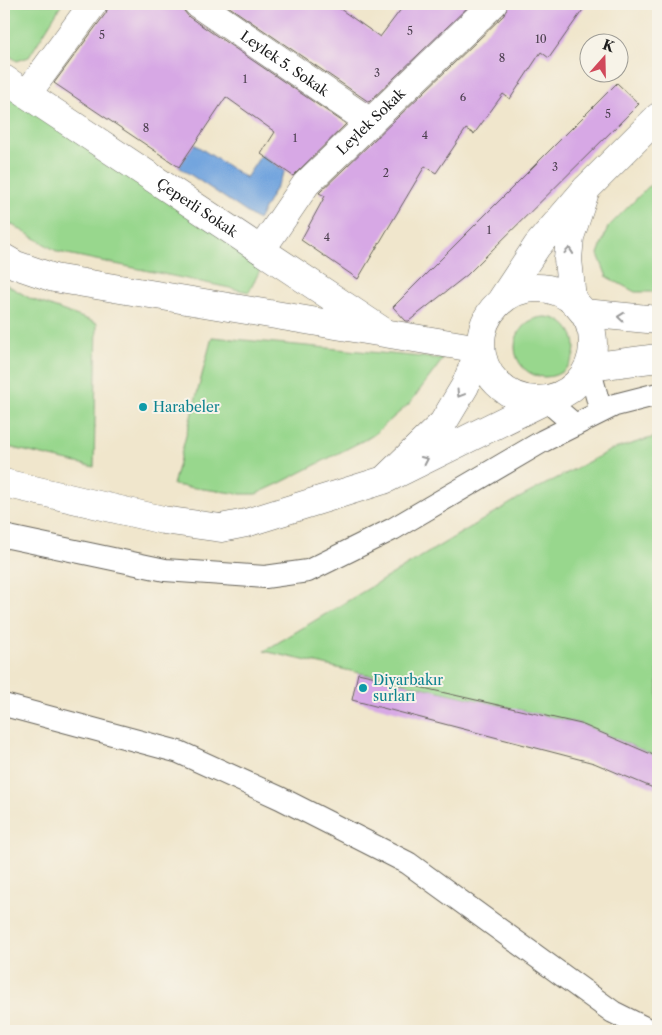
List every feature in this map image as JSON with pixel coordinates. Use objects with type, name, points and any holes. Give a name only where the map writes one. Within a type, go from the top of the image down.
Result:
[{"type":"street","points":[[26,94],[92,4]]},
{"type":"street","name":"Leylek 5. Sokak","points":[[198,4],[370,122]]},
{"type":"street","name":"Leylek Sokak","points":[[261,250],[306,184],[493,4]]},
{"type":"street","name":"Çeperli Sokak","points":[[4,79],[391,336]]},
{"type":"street","points":[[546,400],[528,400],[510,394],[495,382],[485,367],[480,349],[481,330],[489,313],[502,299],[537,246],[586,189],[658,117]]},
{"type":"street","points":[[4,483],[163,520],[221,528],[246,523],[384,480],[546,400],[564,394],[579,382],[589,367],[594,349],[592,330],[578,306],[568,258],[570,237],[586,189]]},
{"type":"street","points":[[4,258],[16,265],[54,278],[391,336],[480,349]]},
{"type":"street","points":[[502,299],[518,290],[537,287],[555,290],[578,306],[658,320]]},
{"type":"street","points":[[384,480],[443,423],[465,386],[480,349]]},
{"type":"street","points":[[589,367],[658,358]]},
{"type":"lane","points":[[589,367],[601,412]]},
{"type":"lane","points":[[4,536],[165,570],[265,577],[308,571],[393,529],[543,440],[615,406],[658,394]]},
{"type":"lane","points":[[546,400],[575,425]]},
{"type":"lane","points":[[4,705],[179,752],[288,802],[408,863],[613,1012],[652,1031]]},
{"type":"green space","points":[[4,4],[62,4],[29,57],[17,61],[4,52]]},
{"type":"green space","points":[[4,87],[264,262],[249,292],[58,252],[4,220]]},
{"type":"green space","points":[[658,177],[658,292],[635,292],[607,277],[598,254],[608,227]]},
{"type":"green space","points":[[4,283],[31,299],[97,323],[94,467],[4,446]]},
{"type":"green space","points":[[539,317],[551,317],[562,322],[570,330],[575,341],[573,359],[562,372],[551,377],[539,377],[528,372],[520,364],[515,353],[515,341],[520,330],[528,322]]},
{"type":"green space","points":[[212,337],[443,359],[410,403],[372,436],[256,494],[241,494],[173,485]]},
{"type":"green space","points":[[658,436],[658,757],[581,724],[264,651],[521,497],[611,450]]},
{"type":"water","points":[[194,144],[246,178],[261,155],[285,171],[258,220],[179,167]]},
{"type":"building","points":[[109,4],[183,4],[184,11],[189,17],[346,124],[293,176],[261,154],[275,132],[226,97],[179,167],[54,83],[106,13]]},
{"type":"building","points":[[225,4],[333,4],[380,37],[405,4],[471,4],[369,102]]},
{"type":"building","points":[[508,4],[587,4],[549,58],[541,52],[510,99],[503,94],[474,134],[466,129],[436,173],[425,166],[358,279],[301,240],[325,196],[319,193],[504,15]]},
{"type":"building","points":[[617,83],[639,104],[467,275],[409,321],[406,321],[393,307]]},
{"type":"building","points":[[358,673],[581,724],[658,757],[658,790],[594,763],[352,700]]},
{"type":"place","name":"Harabeler","points":[[143,407]]},
{"type":"place","name":"Diyarbakır surları","points":[[363,688]]}]
